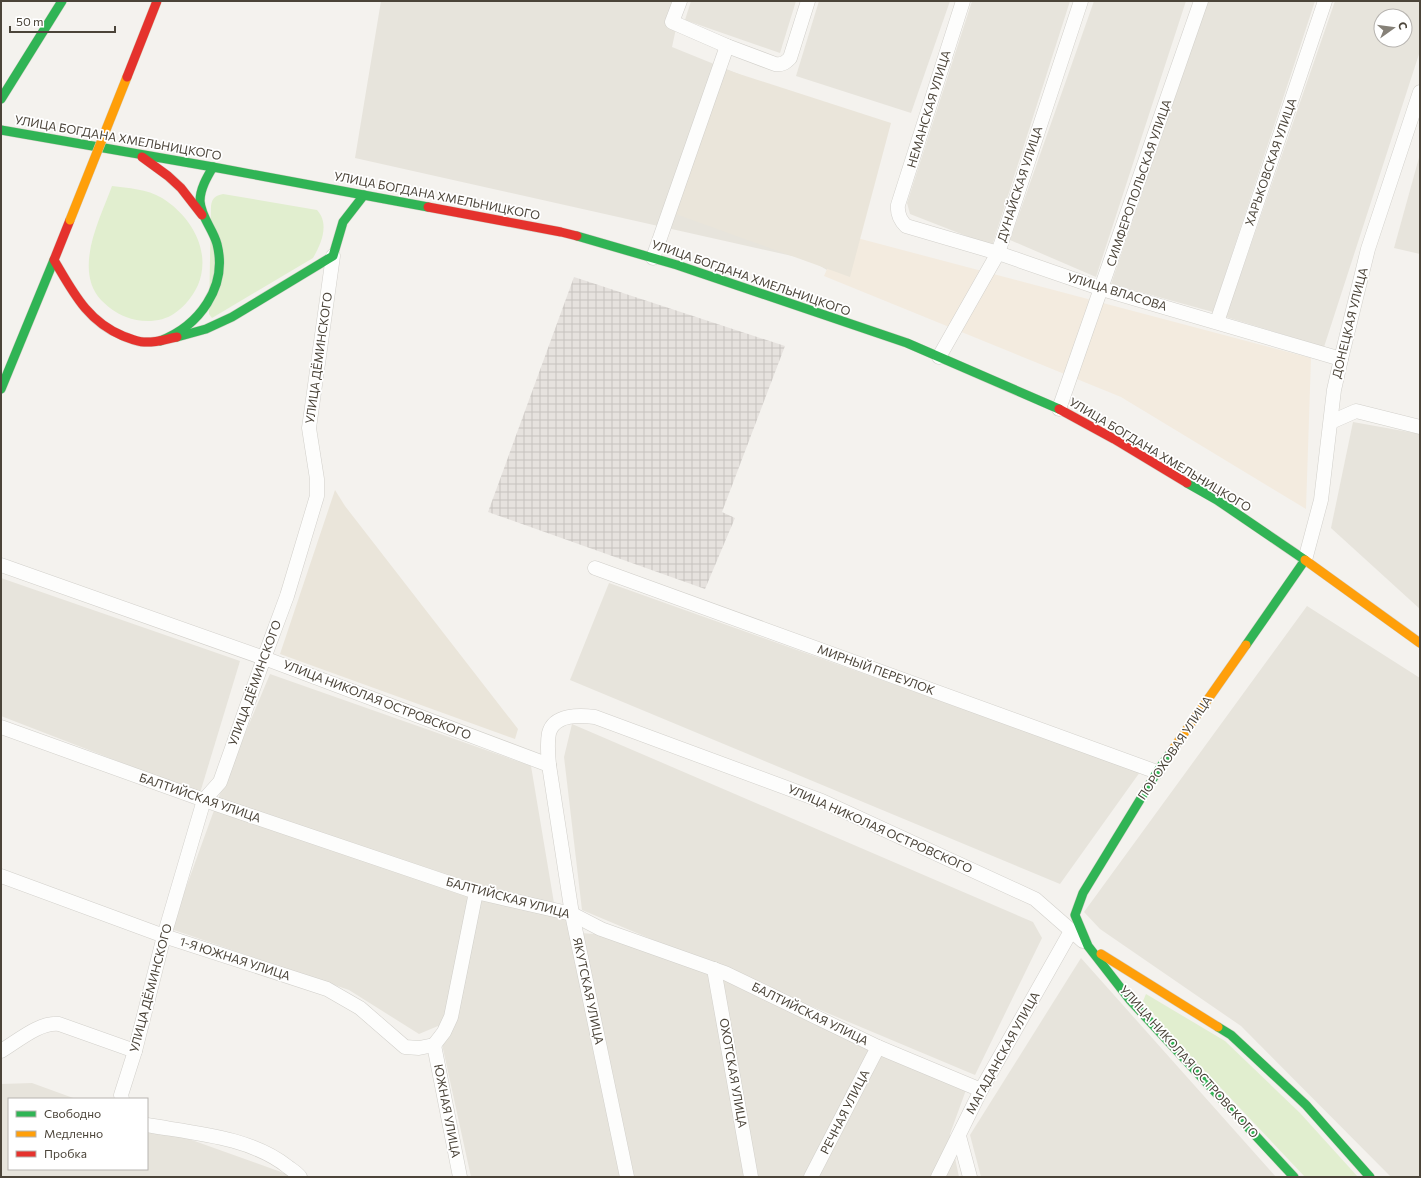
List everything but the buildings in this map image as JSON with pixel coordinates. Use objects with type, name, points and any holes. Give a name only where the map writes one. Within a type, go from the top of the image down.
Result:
[{"type":"main road","points":[[1,99],[62,1]]},
{"type":"main road","points":[[1,389],[157,1]]},
{"type":"main road","name":"УЛИЦА БОГДАНА ХМЕЛЬНИЦКОГО","points":[[1,130],[213,167],[561,232],[653,258],[907,343],[1059,409],[1114,439],[1217,500],[1305,560],[1420,643]]},
{"type":"main road","points":[[137,154],[168,176],[181,188],[211,229],[217,243],[220,260],[219,277],[213,294],[203,310],[176,334],[160,341]]},
{"type":"main road","points":[[202,215],[200,201],[201,193],[204,183],[213,167]]},
{"type":"main road","points":[[54,260],[79,302],[94,319],[113,332],[128,338],[143,342],[160,341],[206,329],[232,317],[333,256],[343,222],[364,195]]},
{"type":"main road","name":"ПОРОХОВАЯ УЛИЦА","points":[[1088,946],[1075,915],[1083,893],[1157,772],[1305,560]]},
{"type":"main road","name":"УЛИЦА НИКОЛАЯ ОСТРОВСКОГО","points":[[1088,946],[1130,1000],[1294,1177]]},
{"type":"main road","name":"УЛИЦА НИКОЛАЯ ОСТРОВСКОГО","points":[[1088,946],[1232,1035],[1306,1105],[1370,1177]]},
{"type":"street","points":[[680,1],[672,22],[727,46],[774,64],[784,64],[790,58],[808,1]]},
{"type":"street","name":"НЕМАНСКАЯ УЛИЦА","points":[[899,217],[897,211],[898,205],[963,1]]},
{"type":"street","name":"ДУНАЙСКАЯ УЛИЦА","points":[[939,357],[998,253],[1081,1]]},
{"type":"street","name":"СИМФЕРОПОЛЬСКАЯ УЛИЦА","points":[[1059,409],[1201,1]]},
{"type":"street","name":"ХАРЬКОВСКАЯ УЛИЦА","points":[[1217,322],[1325,1]]},
{"type":"street","points":[[653,258],[727,46]]},
{"type":"street","name":"ДОНЕЦКАЯ УЛИЦА","points":[[1305,560],[1322,500],[1334,390],[1368,249],[1420,92]]},
{"type":"street","name":"УЛИЦА ВЛАСОВА","points":[[899,217],[906,226],[998,253],[1102,289],[1341,359]]},
{"type":"street","name":"УЛИЦА ДЁМИНСКОГО","points":[[122,1098],[121,1095],[135,1051],[164,936],[204,800],[220,782],[287,596],[317,496],[317,479],[309,428],[333,256]]},
{"type":"street","points":[[1331,422],[1356,411],[1420,427]]},
{"type":"street","name":"УЛИЦА НИКОЛАЯ ОСТРОВСКОГО","points":[[1,565],[264,658],[549,765]]},
{"type":"street","name":"МИРНЫЙ ПЕРЕУЛОК","points":[[595,568],[1157,772]]},
{"type":"street","name":"УЛИЦА НИКОЛАЯ ОСТРОВСКОГО","points":[[549,733],[552,726],[556,722],[568,717],[582,715],[596,717],[822,801],[1035,899],[1088,946]]},
{"type":"street","name":"БАЛТИЙСКАЯ УЛИЦА","points":[[1,727],[204,800],[476,892],[572,914],[601,929],[725,973],[878,1047],[981,1090]]},
{"type":"street","name":"ЯКУТСКАЯ УЛИЦА","points":[[549,733],[549,765],[572,914],[627,1177]]},
{"type":"street","name":"1-Я ЮЖНАЯ УЛИЦА","points":[[1,876],[164,936],[327,989],[360,1008],[405,1047],[419,1048],[434,1045]]},
{"type":"street","points":[[434,1045],[444,1032],[451,1017],[476,892]]},
{"type":"street","name":"МАГАДАНСКАЯ УЛИЦА","points":[[938,1177],[981,1090],[1071,931]]},
{"type":"street","name":"ОХОТСКАЯ УЛИЦА","points":[[714,969],[751,1177]]},
{"type":"street","points":[[1,1051],[36,1030],[54,1023],[135,1051]]},
{"type":"street","name":"ЮЖНАЯ УЛИЦА","points":[[434,1045],[460,1177]]},
{"type":"street","name":"РЕЧНАЯ УЛИЦА","points":[[811,1177],[878,1047]]},
{"type":"street","points":[[148,1125],[224,1139],[247,1145],[280,1160],[300,1177]]},
{"type":"street","points":[[959,1136],[970,1177]]},
{"type":"shaded area","points":[[381,1],[682,1],[672,47],[879,131],[827,270],[810,260],[355,158]]},
{"type":"shaded area","points":[[691,1],[796,1],[780,53],[685,20]]},
{"type":"shaded area","points":[[819,1],[950,1],[911,113],[796,76]]},
{"type":"shaded area","points":[[972,1],[1070,1],[992,246],[910,214],[907,203]]},
{"type":"shaded area","points":[[1094,1],[1186,1],[1096,277],[1010,240]]},
{"type":"shaded area","points":[[1208,1],[1315,1],[1213,312],[1111,284]]},
{"type":"shaded area","points":[[1335,1],[1420,1],[1420,51],[1324,347],[1226,317]]},
{"type":"shaded area","points":[[727,70],[891,123],[850,277],[673,213]]},
{"type":"shaded area","points":[[1420,154],[1420,254],[1394,248]]},
{"type":"shaded area","points":[[842,234],[1311,358],[1306,509],[1121,397],[824,276]]},
{"type":"shaded area","points":[[574,277],[785,346],[722,512],[735,518],[705,589],[488,512]]},
{"type":"shaded area","points":[[1353,422],[1420,434],[1420,609],[1331,528]]},
{"type":"shaded area","points":[[335,490],[345,506],[518,729],[515,739],[280,654]]},
{"type":"shaded area","points":[[1,578],[240,661],[200,793],[1,716]]},
{"type":"shaded area","points":[[609,583],[1140,772],[1060,884],[570,680]]},
{"type":"shaded area","points":[[1307,606],[1420,678],[1420,1177],[1391,1177],[1241,1026],[1100,929],[1084,912]]},
{"type":"shaded area","points":[[270,674],[531,766],[554,903],[581,933],[634,937],[966,1090],[950,1134],[959,1177],[471,1177],[438,1026],[419,1034],[349,990],[171,929],[221,791]]},
{"type":"shaded area","points":[[572,724],[1033,922],[1042,938],[975,1075],[582,910],[564,757]]},
{"type":"shaded area","points":[[1081,958],[1276,1177],[981,1177],[970,1135]]},
{"type":"shaded area","points":[[32,1083],[73,1098],[8,1098],[8,1170],[148,1170],[148,1124],[295,1177],[1,1177],[1,1084]]},
{"type":"green space","points":[[112,186],[144,191],[162,198],[182,214],[190,224],[196,236],[200,247],[202,260],[202,272],[198,285],[191,297],[179,310],[164,319],[144,321],[126,317],[104,303],[93,288],[89,274],[89,259],[96,228]]},
{"type":"green space","points":[[223,194],[317,210],[323,221],[324,228],[319,247],[313,258],[212,318],[209,314],[211,206],[214,198]]},
{"type":"green space","points":[[1146,994],[1225,1041],[1300,1113],[1358,1177],[1305,1177],[1168,1032],[1143,1001]]},
{"type":"traffic: fast","points":[[1,99],[62,1]]},
{"type":"traffic: fast","points":[[1,130],[213,167]]},
{"type":"traffic: fast","points":[[160,341],[187,326],[198,315],[214,290],[218,275],[219,260],[217,244],[205,218],[200,201],[206,179],[213,167],[428,207]]},
{"type":"traffic: fast","points":[[177,337],[206,329],[232,317],[333,256],[343,222],[364,195]]},
{"type":"traffic: fast","points":[[577,236],[677,265],[907,343],[1059,409]]},
{"type":"traffic: fast","points":[[1,389],[54,260]]},
{"type":"traffic: fast","points":[[1187,483],[1217,500],[1305,560],[1246,645]]},
{"type":"traffic: fast","points":[[1173,749],[1157,772],[1083,893],[1075,915],[1088,946],[1130,1000],[1294,1177]]},
{"type":"traffic: fast","points":[[1218,1027],[1231,1035],[1306,1105],[1370,1177]]},
{"type":"traffic: slow","points":[[70,220],[127,77]]},
{"type":"traffic: slow","points":[[1305,560],[1420,643]]},
{"type":"traffic: slow","points":[[1173,749],[1246,645]]},
{"type":"traffic: slow","points":[[1101,954],[1218,1027]]},
{"type":"traffic: jam","points":[[127,77],[157,1]]},
{"type":"traffic: jam","points":[[142,157],[168,176],[181,188],[202,215]]},
{"type":"traffic: jam","points":[[428,207],[577,236]]},
{"type":"traffic: jam","points":[[70,220],[54,260],[75,294],[90,314],[110,330],[136,341],[152,342],[177,337]]},
{"type":"traffic: jam","points":[[1059,409],[1114,439],[1187,483]]}]
